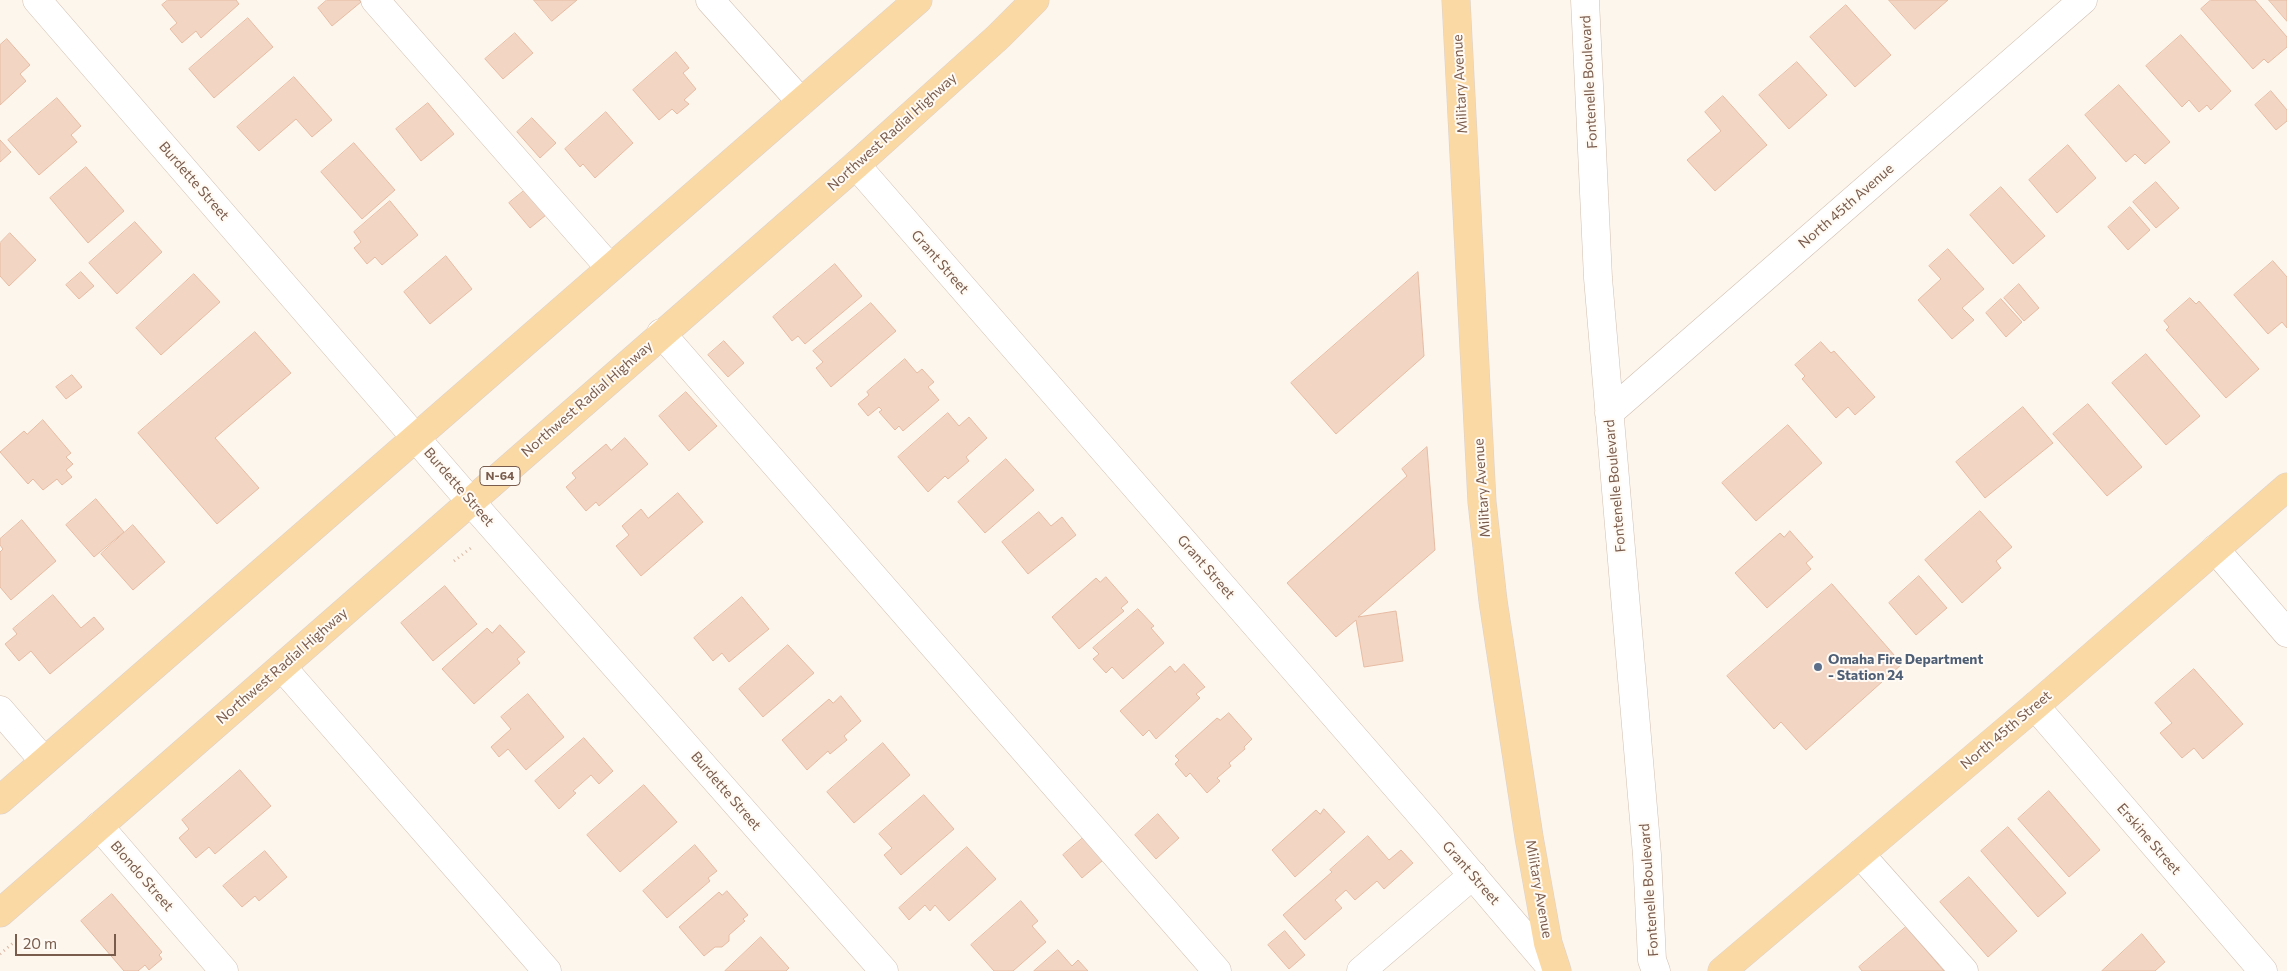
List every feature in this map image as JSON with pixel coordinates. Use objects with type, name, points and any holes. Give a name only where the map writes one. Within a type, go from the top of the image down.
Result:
[{"type":"main road","points":[[0,800],[918,0]]},
{"type":"main road","name":"Northwest Radial Highway","points":[[0,913],[471,502],[661,333],[856,165],[998,37],[1035,0]]},
{"type":"main road","points":[[998,37],[1048,0]]},
{"type":"main road","name":"Military Avenue","points":[[1456,0],[1482,502],[1493,601],[1529,837],[1548,943],[1556,971]]},
{"type":"main road","name":"North 45th Street","points":[[1722,971],[2034,706],[2287,487]]},
{"type":"street","name":"Burdette Street","points":[[37,0],[471,502],[884,971]]},
{"type":"street","points":[[375,0],[610,268]]},
{"type":"street","points":[[710,0],[801,102]]},
{"type":"street","name":"Fontenelle Boulevard","points":[[1585,0],[1598,278],[1647,855],[1652,960],[1656,971]]},
{"type":"street","name":"North 45th Avenue","points":[[1609,413],[2083,0]]},
{"type":"street","name":"Grant Street","points":[[856,165],[1556,971]]},
{"type":"street","points":[[661,333],[1217,971]]},
{"type":"street","points":[[2215,549],[2287,633]]},
{"type":"street","points":[[282,667],[547,971]]},
{"type":"street","name":"Erskine Street","points":[[2034,706],[2263,971]]},
{"type":"street","points":[[0,710],[44,761]]},
{"type":"street","name":"Blondo Street","points":[[99,826],[224,971]]},
{"type":"street","points":[[1860,854],[1964,971]]},
{"type":"street","points":[[1361,971],[1473,875]]},
{"type":"building","points":[[168,0],[236,0],[239,4],[201,38],[196,31],[182,43],[170,29],[177,23],[162,5]]},
{"type":"building","points":[[327,0],[359,0],[361,2],[332,26],[318,8]]},
{"type":"building","points":[[534,0],[577,0],[552,21]]},
{"type":"building","points":[[1889,0],[1948,0],[1915,29]]},
{"type":"building","points":[[2211,0],[2255,0],[2287,37],[2287,47],[2268,63],[2264,59],[2253,69],[2201,9]]},
{"type":"building","points":[[2269,0],[2287,0],[2287,21]]},
{"type":"building","points":[[1846,5],[1891,55],[1855,87],[1810,37]]},
{"type":"building","points":[[248,18],[273,47],[214,98],[189,69]]},
{"type":"building","points":[[515,33],[533,53],[503,79],[485,59]]},
{"type":"building","points":[[2181,35],[2231,91],[2211,110],[2207,105],[2199,112],[2189,100],[2182,107],[2146,66]]},
{"type":"building","points":[[7,39],[30,65],[20,74],[26,81],[0,105],[0,45]]},
{"type":"building","points":[[676,52],[689,68],[683,73],[696,89],[684,100],[689,104],[677,114],[672,109],[659,120],[633,90]]},
{"type":"building","points":[[1797,62],[1827,95],[1789,129],[1759,95]]},
{"type":"building","points":[[294,77],[332,120],[312,137],[296,119],[259,151],[237,127]]},
{"type":"building","points":[[2119,85],[2170,142],[2145,164],[2135,154],[2126,162],[2085,115]]},
{"type":"building","points":[[2271,91],[2287,110],[2287,121],[2276,130],[2255,105]]},
{"type":"building","points":[[1723,96],[1767,145],[1715,191],[1687,160],[1721,131],[1705,112]]},
{"type":"building","points":[[57,98],[81,126],[71,135],[77,142],[39,175],[8,140]]},
{"type":"building","points":[[428,103],[454,134],[421,161],[396,129]]},
{"type":"building","points":[[606,112],[633,143],[595,178],[583,164],[580,167],[565,149]]},
{"type":"building","points":[[532,118],[556,143],[540,158],[517,132]]},
{"type":"building","points":[[0,140],[11,152],[0,162]]},
{"type":"building","points":[[354,143],[395,190],[362,219],[321,172]]},
{"type":"building","points":[[2068,145],[2096,178],[2057,213],[2029,180]]},
{"type":"building","points":[[86,167],[124,211],[88,243],[50,198]]},
{"type":"building","points":[[2156,182],[2179,208],[2156,228],[2133,202]]},
{"type":"building","points":[[530,186],[551,211],[530,228],[509,203]]},
{"type":"building","points":[[2001,187],[2045,236],[2013,264],[1970,215]]},
{"type":"building","points":[[390,201],[418,235],[382,265],[375,257],[367,264],[354,248],[361,242],[354,232]]},
{"type":"building","points":[[2130,207],[2150,230],[2128,250],[2108,227]]},
{"type":"building","points":[[135,222],[162,252],[117,294],[89,263]]},
{"type":"building","points":[[10,233],[36,260],[9,286],[0,276],[0,243]]},
{"type":"building","points":[[1948,249],[1984,289],[1962,308],[1974,320],[1952,339],[1918,300],[1941,279],[1929,266]]},
{"type":"building","points":[[446,256],[472,289],[430,324],[404,292]]},
{"type":"building","points":[[2273,261],[2287,277],[2287,328],[2282,322],[2268,334],[2234,295]]},
{"type":"building","points":[[835,264],[862,296],[805,344],[798,336],[792,341],[773,317]]},
{"type":"building","points":[[81,272],[94,286],[79,299],[66,285]]},
{"type":"building","points":[[1418,272],[1424,356],[1336,434],[1291,383]]},
{"type":"building","points":[[194,274],[220,302],[161,355],[136,328]]},
{"type":"building","points":[[2019,284],[2039,308],[2024,321],[2004,298]]},
{"type":"building","points":[[2190,298],[2196,304],[2199,301],[2259,369],[2226,398],[2166,330],[2169,327],[2164,321]]},
{"type":"building","points":[[2001,299],[2022,322],[2006,337],[1986,313]]},
{"type":"building","points":[[871,303],[896,331],[831,387],[816,368],[823,362],[813,351]]},
{"type":"building","points":[[255,332],[291,373],[215,438],[259,488],[217,524],[138,433]]},
{"type":"building","points":[[724,341],[744,363],[728,377],[708,355]]},
{"type":"building","points":[[1821,342],[1831,353],[1834,351],[1875,397],[1855,415],[1848,407],[1836,418],[1802,379],[1805,376],[1795,365]]},
{"type":"building","points":[[2146,354],[2200,416],[2166,445],[2112,383]]},
{"type":"building","points":[[905,359],[917,373],[922,369],[934,382],[928,387],[939,400],[903,431],[899,426],[895,430],[879,412],[882,410],[879,407],[868,416],[858,404],[869,395],[867,392]]},
{"type":"building","points":[[72,375],[82,387],[66,399],[56,387]]},
{"type":"building","points":[[686,392],[717,426],[689,451],[659,416]]},
{"type":"building","points":[[2088,404],[2142,467],[2107,496],[2053,434]]},
{"type":"building","points":[[2023,407],[2053,443],[1985,498],[1956,462]]},
{"type":"building","points":[[948,413],[959,426],[969,417],[987,438],[966,457],[969,461],[948,479],[945,476],[928,492],[898,457]]},
{"type":"building","points":[[43,420],[71,453],[66,457],[73,464],[66,470],[72,477],[62,485],[57,479],[43,490],[33,479],[28,484],[0,452],[24,431],[27,434]]},
{"type":"building","points":[[1788,425],[1822,463],[1756,521],[1722,483]]},
{"type":"building","points":[[625,438],[648,464],[599,506],[596,502],[586,511],[566,487],[576,478],[572,473],[606,444],[611,450]]},
{"type":"building","points":[[1427,447],[1435,550],[1358,617],[1396,611],[1403,661],[1364,667],[1356,620],[1336,637],[1287,583],[1407,476],[1402,469]]},
{"type":"building","points":[[1006,459],[1034,490],[985,533],[958,502]]},
{"type":"building","points":[[678,493],[703,522],[641,576],[616,546],[629,535],[622,526],[641,509],[648,518]]},
{"type":"building","points":[[96,499],[124,532],[94,557],[66,525]]},
{"type":"building","points":[[1980,511],[2012,547],[1996,561],[2001,568],[1962,603],[1925,560]]},
{"type":"building","points":[[1039,512],[1051,526],[1062,517],[1076,535],[1028,574],[1002,542]]},
{"type":"building","points":[[22,520],[56,561],[11,600],[0,587],[0,552],[3,549],[0,545],[0,539]]},
{"type":"building","points":[[133,525],[165,562],[133,590],[101,554]]},
{"type":"building","points":[[1790,531],[1813,557],[1806,563],[1811,569],[1767,608],[1735,573],[1780,533],[1784,537]]},
{"type":"building","points":[[1919,576],[1947,608],[1916,635],[1889,603]]},
{"type":"building","points":[[1106,577],[1128,602],[1121,608],[1124,611],[1079,649],[1052,617],[1096,578],[1100,582]]},
{"type":"building","name":"Omaha Fire Department - Station 24","points":[[1832,584],[1902,664],[1806,750],[1781,722],[1774,729],[1727,676]]},
{"type":"building","points":[[445,586],[477,624],[433,661],[401,623]]},
{"type":"building","points":[[53,595],[81,628],[94,617],[104,629],[50,674],[31,651],[19,661],[5,644],[17,634],[13,629]]},
{"type":"building","points":[[742,597],[769,629],[729,662],[722,653],[713,661],[694,638]]},
{"type":"building","points":[[1138,609],[1154,626],[1151,628],[1164,643],[1123,679],[1112,667],[1106,673],[1093,659],[1099,654],[1093,648]]},
{"type":"building","points":[[500,625],[525,652],[517,659],[520,663],[474,704],[442,669],[487,628],[492,633]]},
{"type":"building","points":[[788,645],[814,673],[763,717],[739,689]]},
{"type":"building","points":[[1184,664],[1205,687],[1196,694],[1200,698],[1156,739],[1149,730],[1143,736],[1120,711],[1170,666],[1175,672]]},
{"type":"building","points":[[2194,669],[2243,724],[2203,759],[2194,748],[2182,758],[2160,733],[2172,723],[2155,703]]},
{"type":"building","points":[[528,694],[564,737],[526,770],[508,749],[499,757],[491,747],[511,729],[501,717]]},
{"type":"building","points":[[841,696],[861,721],[844,736],[847,740],[830,754],[828,751],[807,770],[782,740],[829,699],[833,703]]},
{"type":"building","points":[[1229,713],[1252,739],[1244,747],[1245,749],[1229,763],[1231,766],[1217,778],[1220,781],[1207,793],[1190,773],[1186,777],[1175,764],[1179,760],[1175,756],[1217,718],[1220,720]]},
{"type":"building","points":[[584,738],[613,771],[599,784],[591,775],[573,791],[576,793],[559,809],[535,781]]},
{"type":"building","points":[[883,743],[910,775],[854,823],[827,792]]},
{"type":"building","points":[[240,770],[271,806],[215,854],[209,847],[196,858],[179,838],[189,829],[182,820]]},
{"type":"building","points":[[644,785],[677,822],[620,872],[587,835]]},
{"type":"building","points":[[2049,791],[2100,850],[2069,877],[2018,819]]},
{"type":"building","points":[[924,795],[954,829],[901,875],[884,855],[892,848],[879,834]]},
{"type":"building","points":[[1324,809],[1345,832],[1295,877],[1272,850],[1316,810],[1320,814]]},
{"type":"building","points":[[1158,814],[1179,838],[1156,859],[1135,835]]},
{"type":"building","points":[[2008,827],[2066,893],[2038,917],[1981,851]]},
{"type":"building","points":[[1090,832],[1109,855],[1082,878],[1063,855]]},
{"type":"building","points":[[1368,836],[1389,860],[1401,850],[1413,863],[1384,889],[1377,881],[1355,900],[1346,890],[1335,900],[1342,908],[1305,940],[1283,915],[1332,872],[1330,870]]},
{"type":"building","points":[[695,845],[717,871],[708,878],[710,881],[667,918],[643,891]]},
{"type":"building","points":[[967,847],[996,879],[949,921],[935,905],[930,911],[925,905],[909,920],[899,908]]},
{"type":"building","points":[[265,851],[287,877],[259,901],[255,896],[242,907],[223,886]]},
{"type":"building","points":[[1969,877],[2017,931],[1988,957],[1940,902]]},
{"type":"building","points":[[727,891],[748,915],[743,919],[745,921],[729,935],[729,941],[722,947],[715,947],[704,956],[679,927],[719,892],[722,895]]},
{"type":"building","points":[[112,894],[162,952],[159,955],[162,959],[149,970],[145,965],[138,971],[124,971],[81,921]]},
{"type":"building","points":[[1021,901],[1038,921],[1032,926],[1046,942],[1013,971],[994,971],[971,945]]},
{"type":"building","points":[[1906,927],[1944,971],[1862,971],[1859,967]]},
{"type":"building","points":[[1285,931],[1305,955],[1289,969],[1268,945]]},
{"type":"building","points":[[2142,934],[2165,962],[2155,971],[2102,971]]},
{"type":"building","points":[[761,937],[789,968],[786,971],[725,971]]},
{"type":"building","points":[[1058,950],[1072,966],[1078,960],[1088,971],[1034,971]]},
{"type":"place","name":"Omaha Fire Department - Station 24","points":[[1818,667]]}]
